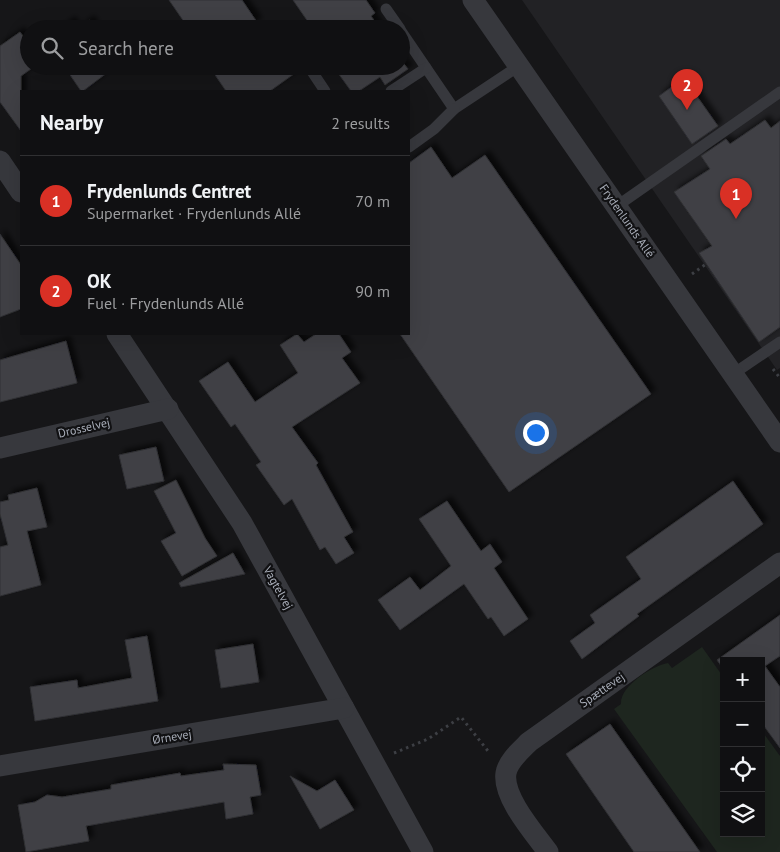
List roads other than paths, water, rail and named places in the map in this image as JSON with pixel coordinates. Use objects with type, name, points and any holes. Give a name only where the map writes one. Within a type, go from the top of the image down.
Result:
[{"type":"street","name":"Frydenlunds Allé","points":[[473,0],[780,442]]},
{"type":"street","points":[[0,161],[20,191]]},
{"type":"street","name":"Vagtelvej","points":[[118,335],[242,523],[423,852]]},
{"type":"street","name":"Drosselvej","points":[[0,448],[168,409]]},
{"type":"street","name":"Spættevej","points":[[548,852],[516,806],[508,791],[506,773],[514,757],[528,742],[780,563]]},
{"type":"street","name":"Ørnevej","points":[[0,766],[344,708]]},
{"type":"lane","points":[[386,9],[393,20]]},
{"type":"lane","points":[[410,45],[454,109]]},
{"type":"lane","points":[[410,146],[434,129],[454,109],[519,66]]},
{"type":"lane","points":[[393,90],[426,68]]},
{"type":"lane","points":[[314,75],[324,90]]},
{"type":"lane","points":[[617,206],[780,92]]},
{"type":"lane","points":[[733,374],[780,342]]},
{"type":"place","name":"OK","points":[[687,110]]},
{"type":"place","name":"Frydenlunds Centret","points":[[736,219]]}]
